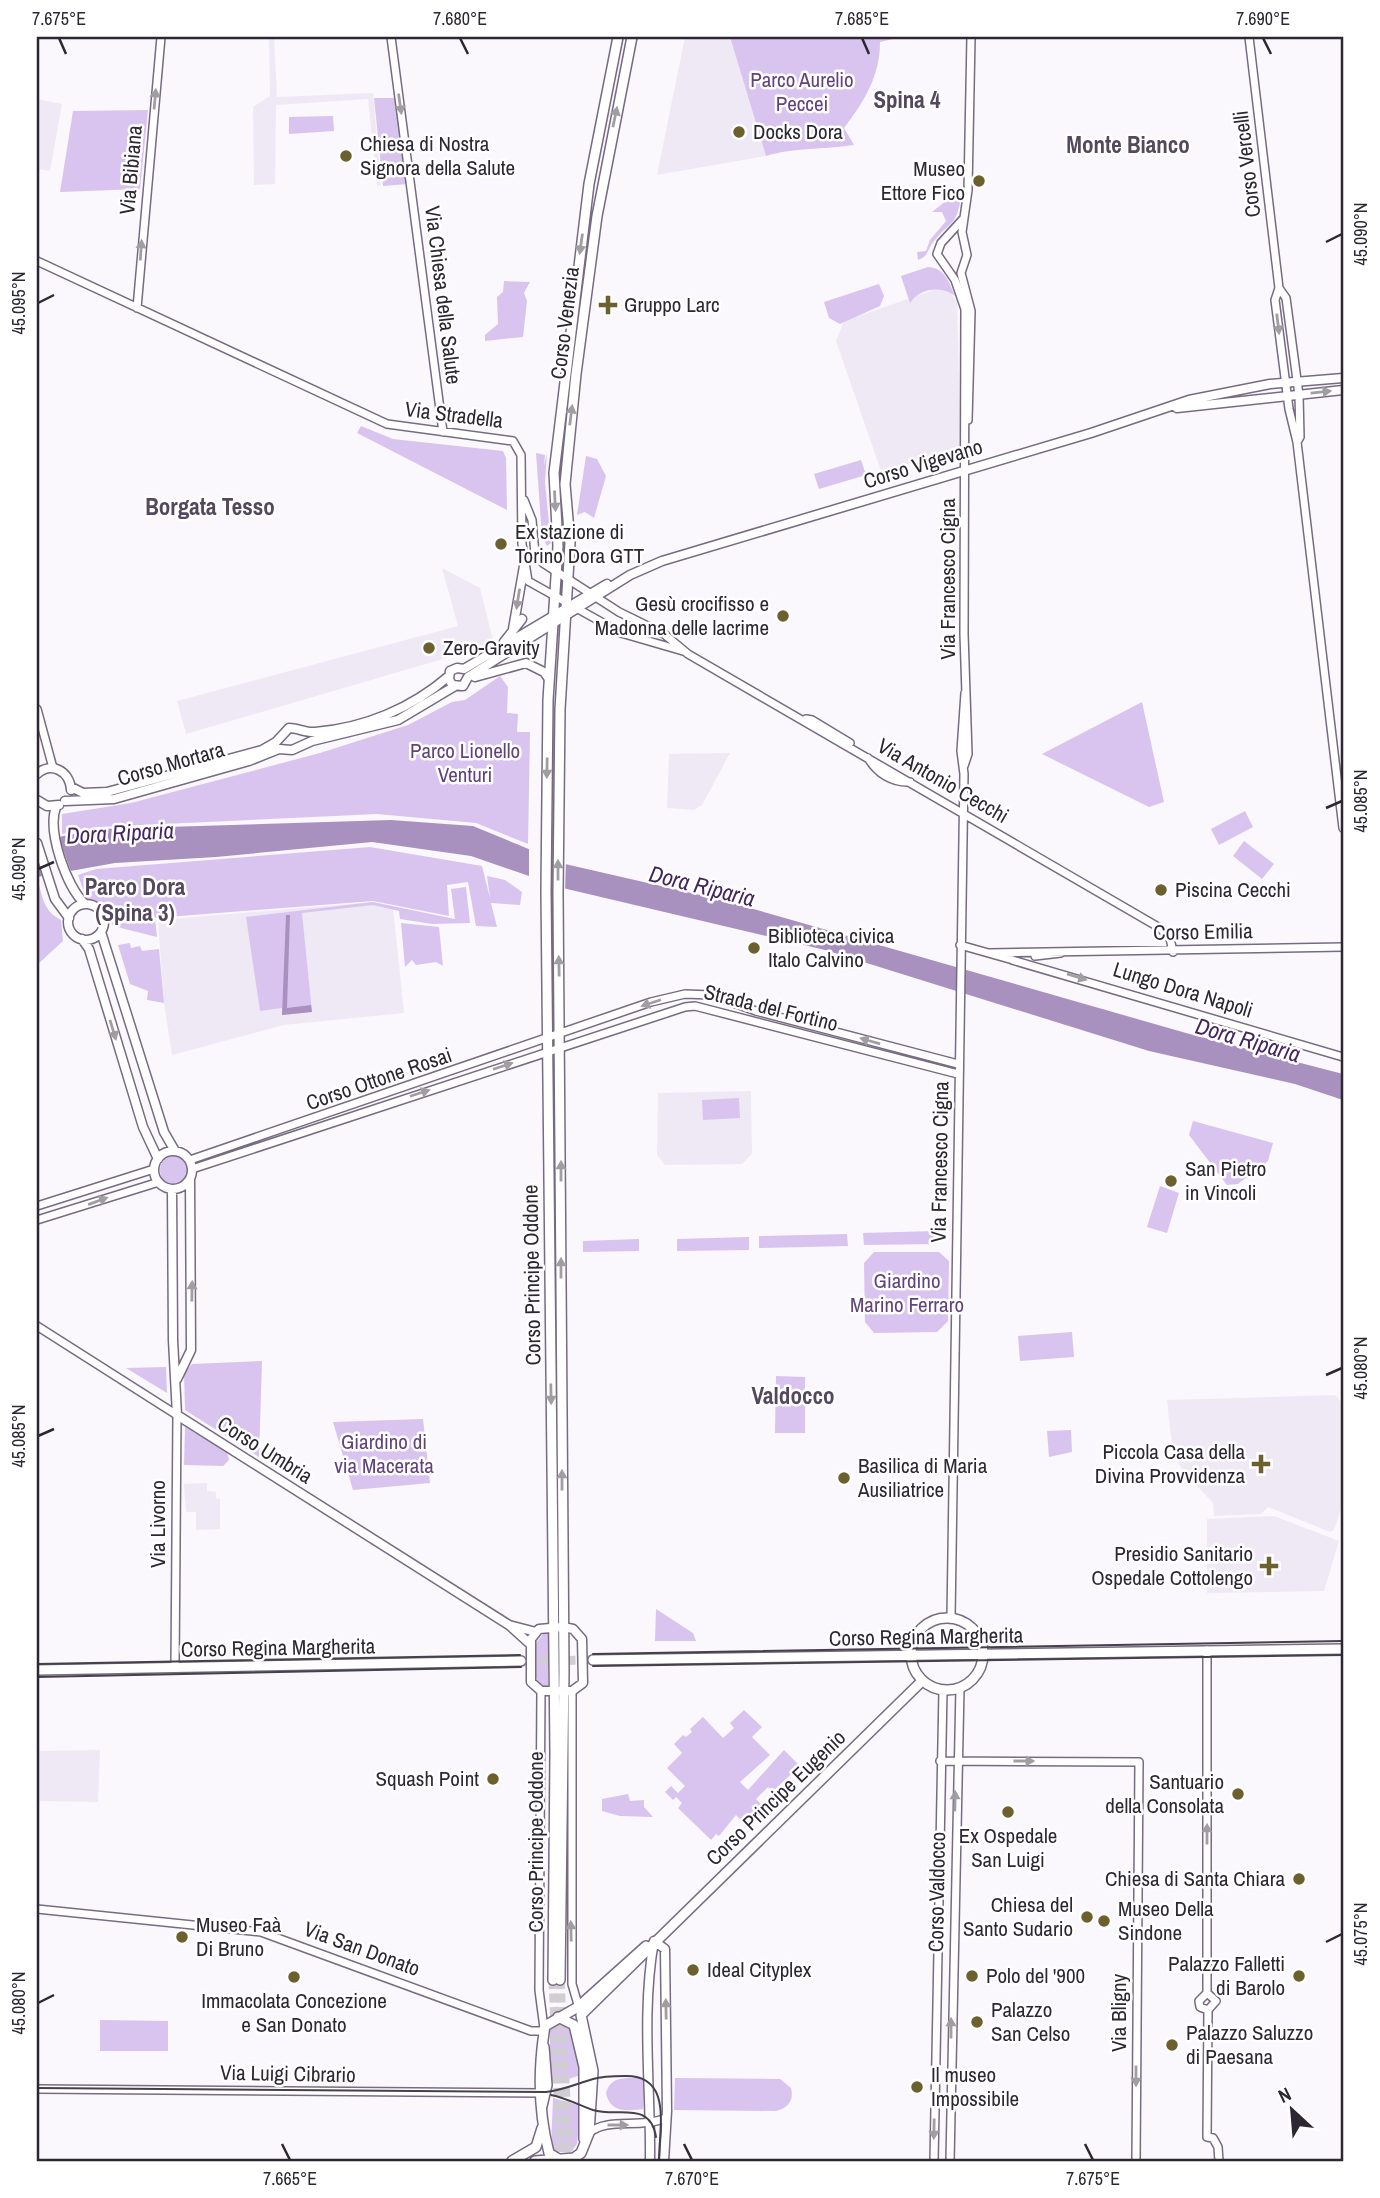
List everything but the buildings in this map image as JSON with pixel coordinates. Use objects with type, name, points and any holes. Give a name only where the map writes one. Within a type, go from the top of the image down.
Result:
[{"type":"main road","name":"Corso Venezia","points":[[556,571],[558,546],[555,446],[589,184],[618,37]]},
{"type":"main road","name":"Corso Venezia","points":[[569,608],[570,543],[565,484],[577,362],[602,184],[632,37]]},
{"type":"main road","name":"Corso Vigevano","points":[[593,595],[649,559],[687,553],[1228,390],[1343,378]]},
{"type":"main road","name":"Corso Vigevano","points":[[1170,409],[1343,390]]},
{"type":"main road","points":[[513,633],[524,566]]},
{"type":"main road","name":"Corso Principe Oddone","points":[[556,571],[549,679],[546,891],[552,1628],[563,1692]]},
{"type":"main road","points":[[463,674],[593,595]]},
{"type":"main road","name":"Corso Principe Oddone","points":[[557,1980],[563,1692],[558,894],[560,709],[569,608]]},
{"type":"main road","points":[[522,620],[499,646],[463,674],[455,687],[405,717],[292,750],[285,748],[281,738],[289,728],[316,732],[394,713],[416,702],[449,676],[463,674],[475,676],[519,663],[534,665],[549,679]]},
{"type":"main road","points":[[449,676],[455,687]]},
{"type":"main road","points":[[300,731],[302,745]]},
{"type":"main road","name":"Corso Mortara","points":[[71,787],[83,793],[119,790],[266,749],[281,738]]},
{"type":"main road","name":"Corso Mortara","points":[[65,801],[114,799],[285,748]]},
{"type":"main road","points":[[37,774],[53,768],[64,773],[71,787],[65,801],[56,807],[37,802]]},
{"type":"main road","points":[[56,807],[53,831],[68,879],[74,893],[85,904],[96,907],[102,914],[104,923],[101,932],[93,938],[82,939]]},
{"type":"main road","points":[[37,842],[55,899],[69,918],[71,932],[89,948],[143,1127],[158,1158],[154,1169],[159,1182],[172,1189],[182,1187],[190,1179],[191,1165],[174,1151],[161,1125],[101,932]]},
{"type":"main road","points":[[69,918],[74,909],[85,904]]},
{"type":"main road","points":[[158,1158],[174,1151]]},
{"type":"main road","name":"Via Livorno","points":[[176,1382],[191,1350],[190,1179]]},
{"type":"main road","name":"Via Livorno","points":[[172,1189],[173,1340],[177,1415]]},
{"type":"main road","name":"Corso Umbria","points":[[177,1415],[509,1625],[530,1644]]},
{"type":"main road","points":[[951,1618],[974,1629],[983,1653],[978,1673],[960,1688],[943,1690],[922,1681],[913,1668],[910,1654],[913,1641],[922,1627],[936,1619],[951,1618]]},
{"type":"main road","name":"Corso Umbria","points":[[509,1625],[536,1632]]},
{"type":"main road","points":[[563,1627],[573,1629],[582,1639],[584,1677],[580,1686],[563,1692],[541,1691],[531,1682],[530,1644],[536,1632],[563,1627]]},
{"type":"main road","name":"Corso Regina Margherita","points":[[593,1660],[1343,1647]]},
{"type":"main road","name":"Corso Regina Margherita","points":[[37,1670],[520,1661]]},
{"type":"main road","name":"Corso Principe Eugenio","points":[[544,2029],[558,2017],[579,2011],[637,1951],[653,1941],[922,1681]]},
{"type":"main road","points":[[650,2161],[648,2068],[650,1962],[653,1941],[665,1949],[667,2068],[664,2161]]},
{"type":"main road","points":[[535,2161],[577,2157],[587,2137],[593,2101],[579,2011]]},
{"type":"main road","points":[[558,2017],[574,2025],[587,2059]]},
{"type":"main road","points":[[542,2106],[547,2085],[544,2029]]},
{"type":"main road","points":[[544,2046],[539,2093],[542,2128],[549,2152],[560,2160]]},
{"type":"main road","points":[[512,2161],[537,2145],[542,2128]]},
{"type":"street","name":"Via Bibiana","points":[[137,307],[161,37]]},
{"type":"street","name":"Via Chiesa della Salute","points":[[391,37],[443,432]]},
{"type":"street","points":[[963,219],[938,248],[938,257],[948,268],[957,268],[967,255],[963,219],[968,190],[971,37]]},
{"type":"street","name":"Corso Vercelli","points":[[1249,37],[1279,288],[1275,300],[1287,396],[1297,442],[1343,828]]},
{"type":"street","points":[[944,241],[956,239],[965,244]]},
{"type":"street","points":[[37,261],[137,307]]},
{"type":"street","name":"Via Francesco Cigna","points":[[964,262],[961,275],[971,311],[971,400],[967,424]]},
{"type":"street","name":"Via Francesco Cigna","points":[[948,268],[965,309],[967,424],[965,730],[951,1618]]},
{"type":"street","name":"Corso Vercelli","points":[[1279,288],[1286,298],[1299,395],[1300,437],[1297,442]]},
{"type":"street","name":"Via Stradella","points":[[137,307],[387,424],[513,441],[521,455],[523,499],[520,520],[524,566]]},
{"type":"street","name":"Via Stradella","points":[[523,499],[532,520],[535,554],[593,595]]},
{"type":"street","points":[[524,566],[528,581],[569,608],[621,633],[683,651]]},
{"type":"street","points":[[593,595],[664,634],[683,651]]},
{"type":"street","name":"Via Antonio Cecchi","points":[[683,651],[800,718],[812,720],[840,735],[854,750],[868,758],[874,768],[892,780],[910,782],[1160,928],[1170,938],[1173,951]]},
{"type":"street","name":"Via Francesco Cigna","points":[[964,766],[968,746],[962,711],[965,693]]},
{"type":"street","points":[[37,709],[53,768]]},
{"type":"street","name":"Corso Emilia","points":[[990,953],[1343,947]]},
{"type":"street","name":"Corso Emilia","points":[[960,948],[1012,960],[1064,951]]},
{"type":"street","points":[[1057,971],[1064,951]]},
{"type":"street","name":"Lungo Dora Napoli","points":[[1012,960],[1343,1056]]},
{"type":"street","name":"Strada del Fortino","points":[[578,1027],[666,998],[697,994],[958,1064]]},
{"type":"street","name":"Strada del Fortino","points":[[578,1044],[695,1006],[958,1074]]},
{"type":"street","name":"Corso Ottone Rosai","points":[[191,1165],[578,1027]]},
{"type":"street","name":"Corso Ottone Rosai","points":[[191,1165],[578,1044]]},
{"type":"street","points":[[37,1206],[154,1169]]},
{"type":"street","points":[[37,1220],[159,1182]]},
{"type":"street","name":"Corso Umbria","points":[[37,1326],[177,1415]]},
{"type":"street","name":"Via Livorno","points":[[176,1667],[177,1415]]},
{"type":"street","points":[[1207,1650],[1207,1993],[1199,2001],[1200,2007],[1208,2010],[1207,2137],[1213,2138],[1218,2147],[1219,2161]]},
{"type":"street","name":"Corso Valdocco","points":[[950,2161],[956,1761],[960,1688]]},
{"type":"street","name":"Corso Valdocco","points":[[934,2161],[943,1690]]},
{"type":"street","name":"Corso Principe Oddone","points":[[541,1691],[538,1990],[544,2029]]},
{"type":"street","name":"Corso Principe Oddone","points":[[563,1692],[572,1970],[579,2011]]},
{"type":"street","points":[[940,1762],[956,1761]]},
{"type":"street","name":"Via Bligny","points":[[956,1761],[1139,1762],[1136,2161]]},
{"type":"street","name":"Via San Donato","points":[[37,1909],[261,1932],[531,2031],[544,2029]]},
{"type":"street","name":"Via Luigi Cibrario","points":[[37,2089],[539,2093]]},
{"type":"street","points":[[587,2137],[600,2125],[650,2125],[666,2118]]},
{"type":"shaded area","points":[[269,37],[274,37],[277,97],[373,93],[381,185],[377,186],[368,99],[276,105],[275,184],[254,185],[253,107],[270,96]]},
{"type":"shaded area","name":"Docks Dora","points":[[685,37],[730,37],[766,156],[657,175]]},
{"type":"shaded area","points":[[37,99],[62,104],[50,171],[37,169]]},
{"type":"shaded area","points":[[937,289],[950,292],[957,302],[961,446],[882,474],[836,341],[844,321]]},
{"type":"shaded area","points":[[442,568],[480,588],[494,644],[186,734],[177,701],[458,626]]},
{"type":"shaded area","points":[[730,753],[702,805],[694,810],[667,808],[669,754]]},
{"type":"shaded area","points":[[373,902],[393,907],[404,1013],[284,1025],[172,1055],[164,1003],[158,920]]},
{"type":"shaded area","points":[[751,1091],[752,1154],[742,1164],[665,1165],[657,1155],[658,1093]]},
{"type":"shaded area","name":"Piccola Casa della Divina Provvidenza","points":[[1335,1395],[1343,1404],[1343,1503],[1334,1530],[1330,1532],[1268,1507],[1261,1514],[1214,1516],[1213,1503],[1185,1473],[1173,1455],[1167,1400]]},
{"type":"shaded area","points":[[207,1483],[207,1491],[216,1492],[216,1498],[220,1499],[220,1529],[196,1530],[196,1512],[186,1512],[184,1484]]},
{"type":"shaded area","name":"Presidio Sanitario Ospedale Cottolengo","points":[[1274,1516],[1339,1541],[1324,1591],[1207,1593],[1207,1519]]},
{"type":"shaded area","points":[[100,1750],[98,1802],[37,1801],[37,1751]]},
{"type":"green space","name":"Parco Aurelio Peccei","points":[[730,37],[902,37],[880,42],[877,66],[870,88],[844,128],[854,145],[787,151],[766,156]]},
{"type":"green space","points":[[374,98],[396,98],[408,184],[383,186]]},
{"type":"green space","points":[[148,110],[140,189],[60,192],[73,111]]},
{"type":"green space","points":[[333,116],[334,131],[289,134],[289,117]]},
{"type":"green space","points":[[961,198],[955,219],[932,243],[925,256],[918,260],[917,252],[926,251],[930,240],[946,221],[942,212],[932,212],[946,201]]},
{"type":"green space","points":[[928,267],[942,273],[955,296],[937,289],[919,294],[910,303],[901,276]]},
{"type":"green space","points":[[504,281],[530,282],[524,293],[527,301],[523,337],[485,341],[485,335],[498,324],[497,297],[503,292]]},
{"type":"green space","points":[[879,284],[884,296],[880,306],[840,324],[829,318],[824,302]]},
{"type":"green space","points":[[361,426],[393,439],[503,451],[506,458],[507,510],[357,433]]},
{"type":"green space","points":[[536,453],[545,455],[544,466],[547,453],[545,482],[551,543],[547,546],[542,537]]},
{"type":"green space","points":[[586,456],[597,459],[606,476],[594,518],[585,512],[577,515]]},
{"type":"green space","points":[[861,460],[866,475],[819,489],[814,474]]},
{"type":"green space","name":"Parco Lionello Venturi","points":[[500,676],[508,687],[507,713],[518,714],[517,732],[530,732],[528,844],[476,823],[377,814],[99,827],[62,834],[62,814],[131,803],[320,753],[408,725],[452,702],[465,700]]},
{"type":"green space","points":[[1142,702],[1164,802],[1149,807],[1042,754]]},
{"type":"green space","points":[[1245,811],[1253,827],[1219,845],[1211,829]]},
{"type":"green space","points":[[1244,841],[1274,864],[1262,879],[1233,856]]},
{"type":"green space","points":[[370,847],[482,866],[490,898],[487,876],[505,880],[522,892],[520,905],[491,903],[497,927],[476,926],[468,882],[447,885],[449,916],[373,901],[155,918],[157,937],[113,926],[103,906],[87,900],[78,875],[96,869]]},
{"type":"green space","points":[[37,877],[47,907],[61,920],[63,941],[37,965]]},
{"type":"green space","points":[[466,887],[470,923],[432,924],[400,919],[399,911],[373,905],[302,913],[312,1012],[282,1015],[282,1008],[260,1011],[246,917],[373,902],[455,919],[451,889]]},
{"type":"green space","points":[[401,923],[439,927],[443,966],[436,962],[416,965],[412,960],[405,967]]},
{"type":"green space","points":[[130,943],[131,948],[140,946],[142,951],[159,949],[164,1003],[147,1000],[148,991],[130,984],[118,945]]},
{"type":"green space","points":[[739,1098],[740,1118],[703,1120],[702,1100]]},
{"type":"green space","points":[[1193,1121],[1273,1143],[1268,1161],[1238,1184],[1227,1185],[1189,1135]]},
{"type":"green space","points":[[174,1156],[184,1160],[188,1170],[184,1180],[174,1184],[164,1180],[160,1170],[164,1160]]},
{"type":"green space","points":[[1160,1186],[1179,1193],[1167,1233],[1147,1227]]},
{"type":"green space","points":[[936,1231],[936,1244],[864,1245],[863,1233]]},
{"type":"green space","points":[[847,1234],[848,1246],[759,1248],[759,1236]]},
{"type":"green space","points":[[749,1237],[749,1250],[677,1251],[677,1239]]},
{"type":"green space","points":[[639,1239],[639,1251],[583,1252],[583,1241]]},
{"type":"green space","name":"Giardino Marino Ferraro","points":[[874,1252],[939,1252],[949,1261],[948,1321],[937,1332],[874,1333],[865,1322],[864,1263]]},
{"type":"green space","points":[[1072,1332],[1074,1357],[1020,1361],[1018,1336]]},
{"type":"green space","points":[[262,1361],[259,1457],[185,1410],[184,1373],[192,1364]]},
{"type":"green space","points":[[166,1367],[167,1393],[126,1368]]},
{"type":"green space","points":[[776,1376],[805,1377],[805,1433],[775,1433]]},
{"type":"green space","name":"Giardino di via Macerata","points":[[423,1419],[430,1483],[353,1490],[333,1422]]},
{"type":"green space","points":[[185,1427],[227,1452],[229,1460],[223,1466],[184,1465]]},
{"type":"green space","points":[[1071,1430],[1072,1452],[1049,1457],[1047,1431]]},
{"type":"green space","points":[[656,1609],[693,1633],[696,1641],[655,1641]]},
{"type":"green space","points":[[544,1633],[548,1634],[548,1687],[539,1685],[535,1675],[535,1644]]},
{"type":"green space","points":[[744,1710],[762,1727],[752,1737],[770,1755],[740,1782],[748,1790],[784,1750],[800,1766],[773,1791],[768,1787],[756,1799],[761,1804],[743,1822],[736,1815],[719,1836],[716,1834],[711,1840],[678,1808],[682,1803],[676,1797],[673,1800],[665,1792],[671,1786],[678,1793],[685,1786],[667,1768],[682,1753],[674,1744],[683,1735],[686,1737],[692,1732],[690,1729],[703,1717],[723,1738],[734,1728],[730,1723]]},
{"type":"green space","points":[[628,1794],[630,1801],[644,1800],[644,1807],[653,1817],[620,1816],[602,1811],[602,1799]]},
{"type":"green space","points":[[100,2020],[168,2021],[168,2051],[100,2051]]},
{"type":"green space","points":[[555,2025],[568,2025],[572,2029],[581,2075],[550,2082],[550,2030]]},
{"type":"green space","points":[[639,2078],[644,2081],[643,2109],[625,2110],[611,2104],[606,2093],[611,2083],[619,2079]]},
{"type":"green space","points":[[675,2078],[780,2079],[791,2088],[792,2096],[787,2106],[776,2111],[674,2110]]},
{"type":"green space","points":[[553,2098],[581,2106],[577,2144],[571,2152],[557,2152],[551,2147]]},
{"type":"water","name":"Dora Riparia","points":[[391,820],[473,826],[565,864],[722,900],[1186,1033],[1343,1074],[1343,1100],[1295,1084],[1149,1051],[825,950],[567,889],[471,856],[372,842],[216,857],[115,863],[37,877],[37,841],[101,829]]},
{"type":"water","points":[[286,915],[290,915],[287,1008],[311,1005],[312,1012],[282,1015]]},
{"type":"pier","points":[[57,833],[72,874],[43,880],[37,856],[37,837]]},
{"type":"pier","points":[[529,845],[566,860],[565,892],[529,880]]},
{"type":"tunnel","points":[[526,1661],[593,1660]]},
{"type":"tunnel","points":[[553,1980],[561,2161]]},
{"type":"tunnel","points":[[560,1980],[569,2161]]},
{"type":"tram line","points":[[593,1654],[1343,1641]]},
{"type":"tram line","points":[[37,1664],[520,1655]]},
{"type":"tram line","points":[[593,1666],[1343,1655]]},
{"type":"tram line","points":[[37,1677],[521,1667]]},
{"type":"tram line","points":[[37,2088],[546,2092],[597,2078],[625,2076],[640,2078],[651,2084],[657,2094],[661,2119],[659,2161]]},
{"type":"tram line","points":[[551,2095],[593,2110],[640,2114],[653,2126],[656,2137]]},
{"type":"place","name":"Docks Dora","points":[[739,132]]},
{"type":"place","name":"Chiesa di Nostra Signora della Salute","points":[[346,156]]},
{"type":"place","name":"Museo Ettore Fico","points":[[979,181]]},
{"type":"place","name":"Gruppo Larc","points":[[608,305]]},
{"type":"place","name":"Ex stazione di Torino Dora GTT","points":[[501,544]]},
{"type":"place","name":"Gesù crocifisso e Madonna delle lacrime","points":[[783,616]]},
{"type":"place","name":"Zero-Gravity","points":[[429,648]]},
{"type":"place","name":"Piscina Cecchi","points":[[1161,890]]},
{"type":"place","name":"Biblioteca civica Italo Calvino","points":[[754,948]]},
{"type":"place","name":"San Pietro in Vincoli","points":[[1171,1181]]},
{"type":"place","name":"Piccola Casa della Divina Provvidenza","points":[[1261,1464]]},
{"type":"place","name":"Basilica di Maria Ausiliatrice","points":[[844,1478]]},
{"type":"place","name":"Presidio Sanitario Ospedale Cottolengo","points":[[1269,1566]]},
{"type":"place","name":"Squash Point","points":[[493,1779]]},
{"type":"place","name":"Santuario della Consolata","points":[[1238,1794]]},
{"type":"place","name":"Ex Ospedale San Luigi","points":[[1008,1812]]},
{"type":"place","name":"Chiesa di Santa Chiara","points":[[1299,1879]]},
{"type":"place","name":"Chiesa del Santo Sudario","points":[[1087,1917]]},
{"type":"place","name":"Museo Della Sindone","points":[[1104,1921]]},
{"type":"place","name":"Museo Faà Di Bruno","points":[[182,1937]]},
{"type":"place","name":"Ideal Cityplex","points":[[693,1970]]},
{"type":"place","name":"Polo del '900","points":[[972,1976]]},
{"type":"place","name":"Palazzo Falletti di Barolo","points":[[1299,1976]]},
{"type":"place","name":"Immacolata Concezione e San Donato","points":[[294,1977]]},
{"type":"place","name":"Palazzo San Celso","points":[[977,2022]]},
{"type":"place","name":"Palazzo Saluzzo di Paesana","points":[[1172,2045]]},
{"type":"place","name":"Il museo Impossibile","points":[[917,2087]]},
{"type":"district","name":"Spina 4","points":[[907,100]]},
{"type":"district","name":"Monte Bianco","points":[[1128,145]]},
{"type":"district","name":"Borgata Tesso","points":[[210,507]]},
{"type":"district","name":"Parco Dora (Spina 3)","points":[[135,900]]},
{"type":"district","name":"Valdocco","points":[[793,1396]]}]
